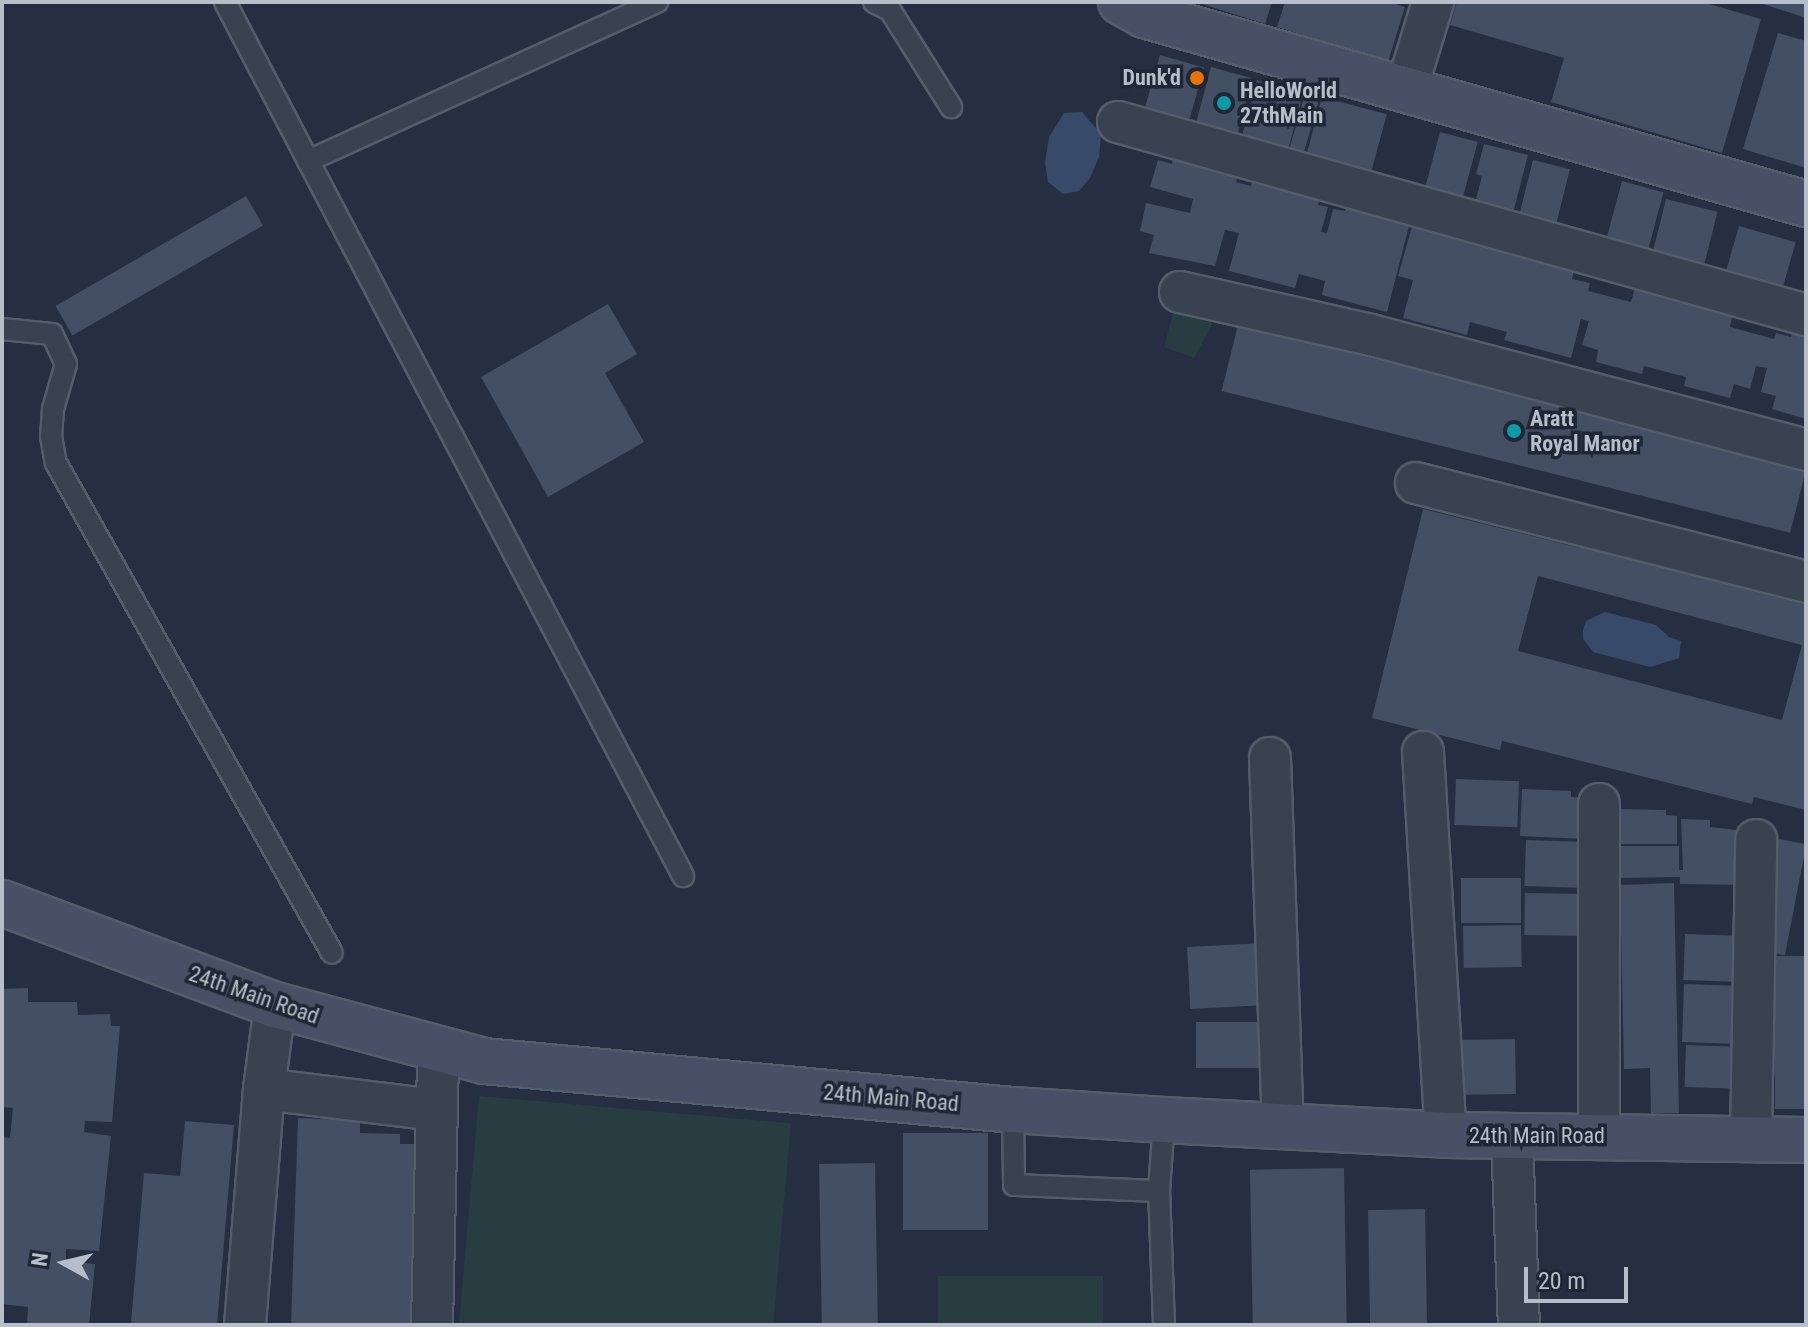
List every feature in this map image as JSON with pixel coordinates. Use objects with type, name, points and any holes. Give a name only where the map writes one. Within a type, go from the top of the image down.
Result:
[{"type":"street","points":[[1121,2],[1144,15],[1806,204]]},
{"type":"street","points":[[1406,90],[1433,2]]},
{"type":"street","points":[[1118,122],[1806,315]]},
{"type":"street","points":[[1180,292],[1371,335],[1806,450]]},
{"type":"street","points":[[1416,483],[1806,582]]},
{"type":"street","points":[[1423,752],[1446,1135]]},
{"type":"street","points":[[1270,758],[1283,1127]]},
{"type":"street","points":[[1599,804],[1599,1136]]},
{"type":"street","points":[[1751,1139],[1756,840]]},
{"type":"street","name":"24th Main Road","points":[[2,903],[275,1005],[484,1061],[1013,1110],[1164,1120],[1446,1135],[1806,1140]]},
{"type":"street","points":[[245,1325],[264,1089],[275,1005]]},
{"type":"street","points":[[432,1325],[438,1051]]},
{"type":"street","points":[[264,1089],[436,1110]]},
{"type":"street","points":[[1512,1137],[1519,1325]]},
{"type":"lane","points":[[225,2],[683,876]]},
{"type":"lane","points":[[308,161],[657,2]]},
{"type":"lane","points":[[874,2],[890,10],[951,107]]},
{"type":"lane","points":[[2,329],[52,334],[66,364],[53,409],[51,436],[56,463],[332,953]]},
{"type":"lane","points":[[1013,1110],[1014,1185],[1159,1191]]},
{"type":"lane","points":[[1164,1120],[1159,1191],[1164,1325]]},
{"type":"green space","points":[[1173,313],[1213,323],[1194,358],[1164,347]]},
{"type":"green space","points":[[479,1096],[791,1123],[773,1325],[459,1324]]},
{"type":"green space","points":[[938,1276],[1103,1276],[1103,1325],[938,1325]]},
{"type":"water","points":[[1082,112],[1101,134],[1099,157],[1090,178],[1079,191],[1063,194],[1048,182],[1045,163],[1049,137],[1064,113]]},
{"type":"water","points":[[1605,612],[1656,625],[1669,637],[1681,641],[1679,658],[1650,667],[1593,652],[1583,639],[1583,630],[1586,621]]},
{"type":"building","points":[[1196,2],[1272,2],[1265,24]]},
{"type":"building","points":[[1285,2],[1389,2],[1405,7],[1388,62],[1277,27]]},
{"type":"building","points":[[1457,2],[1702,2],[1761,19],[1722,153],[1551,102],[1564,58],[1450,25]]},
{"type":"building","points":[[1806,2],[1806,18],[1760,3]]},
{"type":"building","points":[[1778,33],[1806,41],[1806,168],[1743,149]]},
{"type":"building","points":[[1160,55],[1204,68],[1187,126],[1143,114]]},
{"type":"building","name":"HelloWorld 27thMain","points":[[1211,67],[1253,78],[1236,139],[1195,128]]},
{"type":"building","points":[[1257,80],[1303,92],[1288,150],[1241,138]]},
{"type":"building","points":[[1305,94],[1319,98],[1303,157],[1288,153]]},
{"type":"building","points":[[1322,97],[1387,114],[1371,171],[1307,154]]},
{"type":"building","points":[[1440,132],[1478,142],[1462,202],[1424,192]]},
{"type":"building","points":[[1484,144],[1528,155],[1512,217],[1474,207],[1482,176],[1476,174]]},
{"type":"building","points":[[1174,154],[1240,168],[1236,182],[1251,186],[1255,171],[1322,189],[1318,205],[1328,207],[1321,232],[1327,233],[1333,209],[1345,211],[1349,194],[1412,214],[1387,312],[1322,295],[1325,281],[1299,274],[1295,288],[1229,271],[1239,233],[1225,230],[1215,266],[1149,253],[1154,235],[1140,231],[1146,203],[1190,213],[1193,199],[1150,187],[1158,160],[1172,164]]},
{"type":"building","points":[[1533,160],[1570,169],[1556,225],[1519,216]]},
{"type":"building","points":[[1622,181],[1664,192],[1647,253],[1606,242]]},
{"type":"building","points":[[246,196],[263,225],[72,335],[55,306]]},
{"type":"building","points":[[1666,199],[1717,212],[1703,268],[1652,255]]},
{"type":"building","points":[[1413,223],[1575,265],[1572,279],[1590,283],[1588,291],[1631,302],[1635,287],[1733,312],[1730,327],[1774,339],[1776,333],[1791,337],[1794,325],[1806,328],[1806,419],[1772,409],[1776,396],[1761,392],[1767,368],[1756,366],[1750,389],[1734,384],[1730,398],[1684,386],[1686,377],[1644,366],[1642,374],[1596,362],[1598,350],[1582,345],[1589,321],[1581,319],[1571,358],[1504,340],[1507,332],[1470,322],[1467,335],[1403,318],[1413,280],[1398,276]]},
{"type":"building","points":[[1739,226],[1796,242],[1782,289],[1725,273]]},
{"type":"building","points":[[608,304],[637,354],[605,373],[644,442],[548,497],[481,377]]},
{"type":"building","name":"Aratt Royal Manor","points":[[1238,325],[1806,467],[1790,533],[1222,391]]},
{"type":"building","points":[[1423,509],[1580,548],[1583,539],[1754,582],[1752,591],[1806,605],[1806,810],[1754,797],[1752,804],[1502,741],[1500,750],[1372,718]],"holes":[[[1538,576],[1802,645],[1782,720],[1518,651]]]},
{"type":"building","points":[[1456,779],[1519,781],[1517,827],[1454,825]]},
{"type":"building","points":[[1522,789],[1571,791],[1571,797],[1588,798],[1586,839],[1520,836]]},
{"type":"building","points":[[1619,809],[1666,810],[1666,815],[1677,816],[1677,844],[1618,844]]},
{"type":"building","points":[[1681,819],[1710,820],[1710,827],[1745,831],[1745,885],[1680,884],[1680,877],[1617,878],[1617,846],[1679,846],[1679,870],[1683,870]]},
{"type":"building","points":[[1774,838],[1806,844],[1785,955],[1752,949]]},
{"type":"building","points":[[1526,840],[1586,842],[1584,888],[1524,886]]},
{"type":"building","points":[[1461,878],[1521,878],[1521,923],[1461,923]]},
{"type":"building","points":[[1674,883],[1679,1113],[1651,1114],[1650,1068],[1624,1069],[1620,885]]},
{"type":"building","points":[[1525,893],[1586,894],[1585,936],[1524,935]]},
{"type":"building","points":[[1521,925],[1522,967],[1464,968],[1463,926]]},
{"type":"building","points":[[1685,934],[1744,936],[1742,982],[1683,980]]},
{"type":"building","points":[[1264,943],[1267,1005],[1190,1009],[1187,947]]},
{"type":"building","points":[[1775,956],[1806,956],[1806,1109],[1775,1109]]},
{"type":"building","points":[[1684,984],[1743,986],[1741,1044],[1682,1042]]},
{"type":"building","points":[[28,988],[28,1002],[77,1002],[78,1015],[110,1014],[111,1026],[120,1026],[112,1122],[85,1121],[84,1132],[111,1136],[99,1251],[66,1249],[66,1261],[95,1264],[89,1325],[27,1325],[28,1307],[2,1304],[2,1137],[10,1138],[13,1108],[2,1107],[2,989]]},
{"type":"building","points":[[1196,1022],[1265,1022],[1265,1068],[1196,1068]]},
{"type":"building","points":[[1515,1039],[1516,1094],[1458,1095],[1457,1040]]},
{"type":"building","points":[[1686,1045],[1740,1047],[1739,1089],[1685,1087]]},
{"type":"building","points":[[298,1118],[360,1121],[360,1133],[400,1134],[400,1144],[417,1144],[411,1325],[291,1325]]},
{"type":"building","points":[[185,1121],[234,1125],[217,1325],[131,1323],[144,1173],[180,1176]]},
{"type":"building","points":[[903,1133],[988,1133],[988,1230],[903,1230]]},
{"type":"building","points":[[875,1163],[878,1325],[822,1325],[819,1164]]},
{"type":"building","points":[[1344,1168],[1347,1325],[1253,1325],[1250,1170]]},
{"type":"building","points":[[1425,1209],[1427,1325],[1370,1325],[1368,1210]]},
{"type":"place","name":"Dunk'd","points":[[1197,78]]},
{"type":"place","name":"HelloWorld 27thMain","points":[[1224,103]]},
{"type":"place","name":"Aratt Royal Manor","points":[[1514,431]]}]
